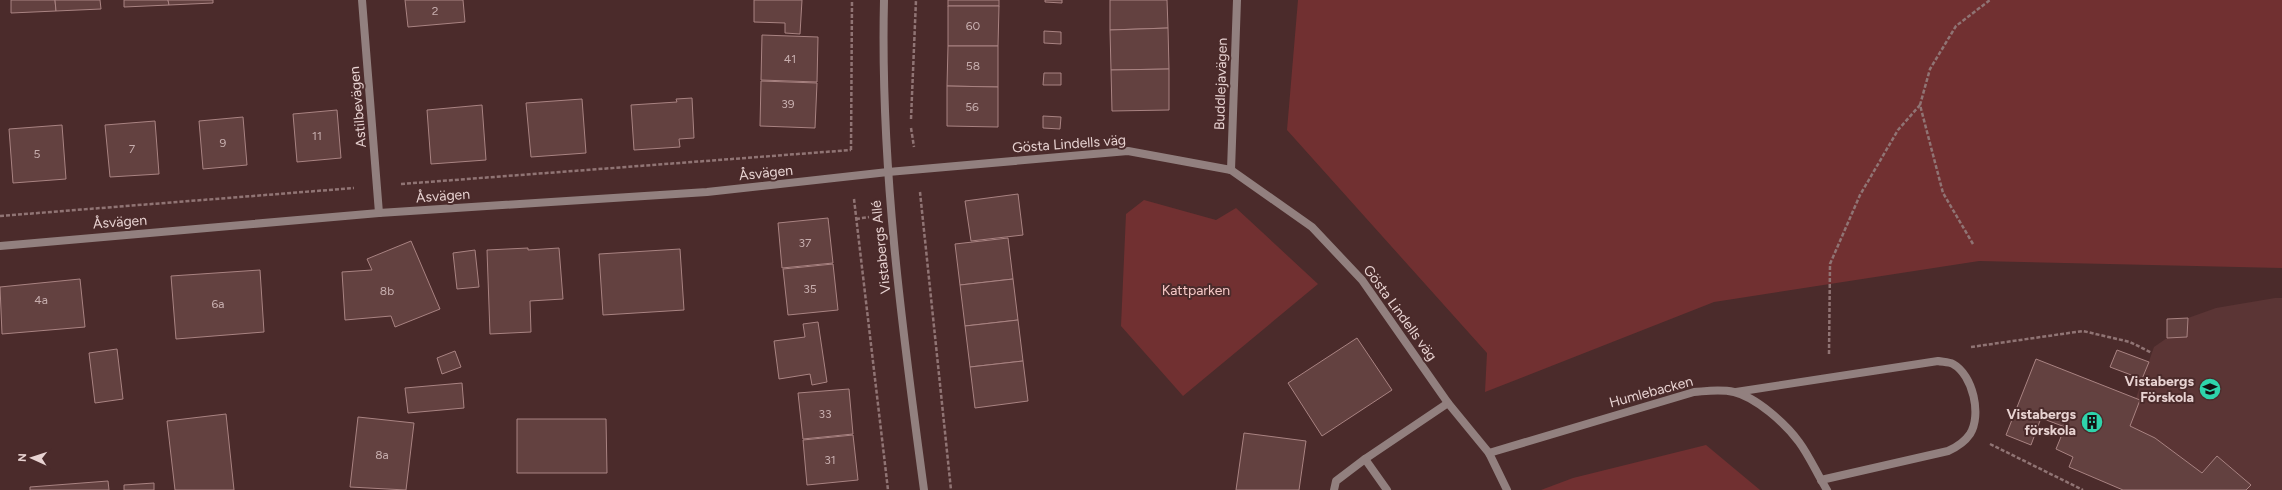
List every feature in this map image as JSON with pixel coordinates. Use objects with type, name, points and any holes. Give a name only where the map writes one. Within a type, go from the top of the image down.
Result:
[{"type":"street","name":"Astilbevägen","points":[[362,0],[379,213]]},
{"type":"street","name":"Vistabergs Allé","points":[[884,0],[888,172],[908,374],[924,490]]},
{"type":"street","name":"Buddlejavägen","points":[[1231,170],[1237,0]]},
{"type":"street","name":"Gösta Lindells väg","points":[[888,172],[1128,151],[1231,170],[1312,227],[1362,280],[1448,403],[1490,453],[1507,490]]},
{"type":"street","name":"Åsvägen","points":[[0,246],[379,213],[707,192],[888,172]]},
{"type":"street","points":[[1736,392],[1938,361],[1952,364],[1966,376],[1974,394],[1974,416],[1970,433],[1960,446],[1948,451],[1821,480]]},
{"type":"street","name":"Humlebacken","points":[[1490,453],[1694,392],[1716,390],[1736,392],[1758,403],[1779,419],[1799,442],[1827,490]]},
{"type":"street","points":[[1334,490],[1336,481],[1365,459],[1448,403]]},
{"type":"street","points":[[1365,459],[1386,490]]},
{"type":"path","points":[[0,216],[851,150],[852,0]]},
{"type":"path","points":[[911,124],[916,0]]},
{"type":"path","points":[[1829,378],[1830,264],[1860,195],[1898,130],[1920,105],[1930,69],[1956,26],[1990,0]]},
{"type":"path","points":[[1920,105],[1943,193],[1973,244]]},
{"type":"path","points":[[922,211],[951,490]]},
{"type":"path","points":[[856,219],[888,490]]},
{"type":"path","points":[[1938,361],[1956,350],[2083,331],[2130,342],[2152,353]]},
{"type":"path","points":[[1970,433],[2083,490]]},
{"type":"shaded area","name":"Vistabergs Förskola","points":[[2282,298],[2282,490],[2246,490],[2251,485],[2217,456],[2202,473],[2155,438],[2130,426],[2136,398],[2154,347],[2167,338],[2187,337],[2188,318],[2216,308]]},
{"type":"green space","points":[[1298,0],[2282,0],[2282,268],[1979,261],[1714,302],[1485,392],[1487,353],[1287,130]]},
{"type":"green space","name":"Kattparken","points":[[1144,200],[1216,220],[1236,208],[1318,284],[1183,396],[1121,326],[1126,214]]},
{"type":"green space","points":[[1706,445],[1760,490],[1541,490],[1573,478]]},
{"type":"building","points":[[11,0],[55,0],[56,11],[11,13]]},
{"type":"building","points":[[55,0],[100,0],[101,9],[56,11]]},
{"type":"building","points":[[124,0],[168,0],[169,5],[124,7]]},
{"type":"building","points":[[168,0],[213,0],[213,3],[169,5]]},
{"type":"building","points":[[405,0],[463,0],[465,22],[408,27]]},
{"type":"building","points":[[754,0],[802,0],[800,34],[785,33],[785,23],[754,22]]},
{"type":"building","points":[[948,0],[999,0],[999,6],[948,6]]},
{"type":"building","points":[[1045,0],[1062,0],[1062,3],[1045,2]]},
{"type":"building","points":[[1110,0],[1167,0],[1168,28],[1110,30]]},
{"type":"building","points":[[948,6],[999,6],[998,46],[948,46]]},
{"type":"building","points":[[1168,28],[1169,69],[1111,70],[1110,30]]},
{"type":"building","points":[[1044,31],[1061,32],[1061,44],[1044,43]]},
{"type":"building","points":[[762,35],[818,37],[817,82],[761,80]]},
{"type":"building","points":[[948,46],[998,46],[998,87],[947,86]]},
{"type":"building","points":[[1169,69],[1169,110],[1112,111],[1111,70]]},
{"type":"building","points":[[1044,73],[1061,73],[1061,85],[1043,85]]},
{"type":"building","points":[[761,81],[817,83],[815,128],[760,126]]},
{"type":"building","points":[[947,86],[998,87],[998,127],[947,126]]},
{"type":"building","points":[[692,98],[694,138],[679,139],[680,147],[634,150],[631,105],[677,102],[676,99]]},
{"type":"building","points":[[582,99],[586,153],[531,157],[526,103]]},
{"type":"building","points":[[482,105],[486,160],[431,164],[427,110]]},
{"type":"building","points":[[337,110],[341,158],[297,162],[293,114]]},
{"type":"building","points":[[1043,116],[1061,117],[1060,129],[1043,128]]},
{"type":"building","points":[[243,117],[247,165],[203,169],[199,121]]},
{"type":"building","points":[[155,121],[159,174],[110,177],[105,125]]},
{"type":"building","points":[[62,125],[66,179],[13,183],[9,129]]},
{"type":"building","points":[[1018,194],[1023,235],[971,241],[965,201]]},
{"type":"building","points":[[828,218],[833,263],[782,268],[778,223]]},
{"type":"building","points":[[1008,238],[1013,279],[960,285],[955,244]]},
{"type":"building","points":[[411,241],[440,309],[395,327],[391,316],[345,320],[342,272],[372,270],[367,259]]},
{"type":"building","points":[[528,248],[528,250],[559,248],[563,299],[530,301],[531,332],[490,334],[487,250]]},
{"type":"building","points":[[680,249],[684,310],[603,315],[599,254]]},
{"type":"building","points":[[475,250],[479,287],[457,289],[453,253]]},
{"type":"building","points":[[833,264],[838,310],[788,315],[783,269]]},
{"type":"building","points":[[260,270],[264,332],[176,339],[171,276]]},
{"type":"building","points":[[80,279],[85,327],[2,334],[0,287]]},
{"type":"building","points":[[1013,279],[1018,320],[965,326],[960,285]]},
{"type":"building","points":[[2188,318],[2187,337],[2167,338],[2167,319]]},
{"type":"building","points":[[1018,320],[1023,361],[970,367],[965,326]]},
{"type":"building","points":[[818,322],[827,382],[812,385],[810,374],[779,379],[774,341],[805,337],[803,324]]},
{"type":"building","points":[[1357,338],[1392,390],[1322,436],[1288,383]]},
{"type":"building","points":[[117,349],[123,399],[95,403],[89,353]]},
{"type":"building","points":[[2117,350],[2149,362],[2142,379],[2110,367]]},
{"type":"building","points":[[455,351],[461,367],[442,374],[437,358]]},
{"type":"building","name":"Vistabergs förskola","points":[[2036,359],[2140,400],[2130,426],[2155,438],[2202,473],[2217,456],[2251,485],[2246,490],[2123,490],[2069,467],[2073,457],[2056,449],[2065,427],[2041,418],[2031,445],[2006,435]]},
{"type":"building","points":[[1023,361],[1028,401],[975,408],[970,367]]},
{"type":"building","points":[[462,383],[464,408],[408,413],[405,388]]},
{"type":"building","points":[[849,389],[853,434],[803,439],[798,393]]},
{"type":"building","points":[[226,414],[234,490],[175,490],[167,421]]},
{"type":"building","points":[[358,417],[414,423],[406,490],[350,487]]},
{"type":"building","points":[[517,419],[606,419],[607,473],[517,473]]},
{"type":"building","points":[[1244,433],[1306,441],[1299,490],[1236,490]]},
{"type":"building","points":[[853,435],[858,480],[807,485],[803,440]]},
{"type":"building","points":[[108,481],[109,490],[30,490],[30,487]]},
{"type":"building","points":[[154,483],[154,490],[124,490],[124,485]]},
{"type":"place","name":"Vistabergs Förskola","points":[[2210,389]]},
{"type":"place","name":"Vistabergs förskola","points":[[2092,422]]}]
